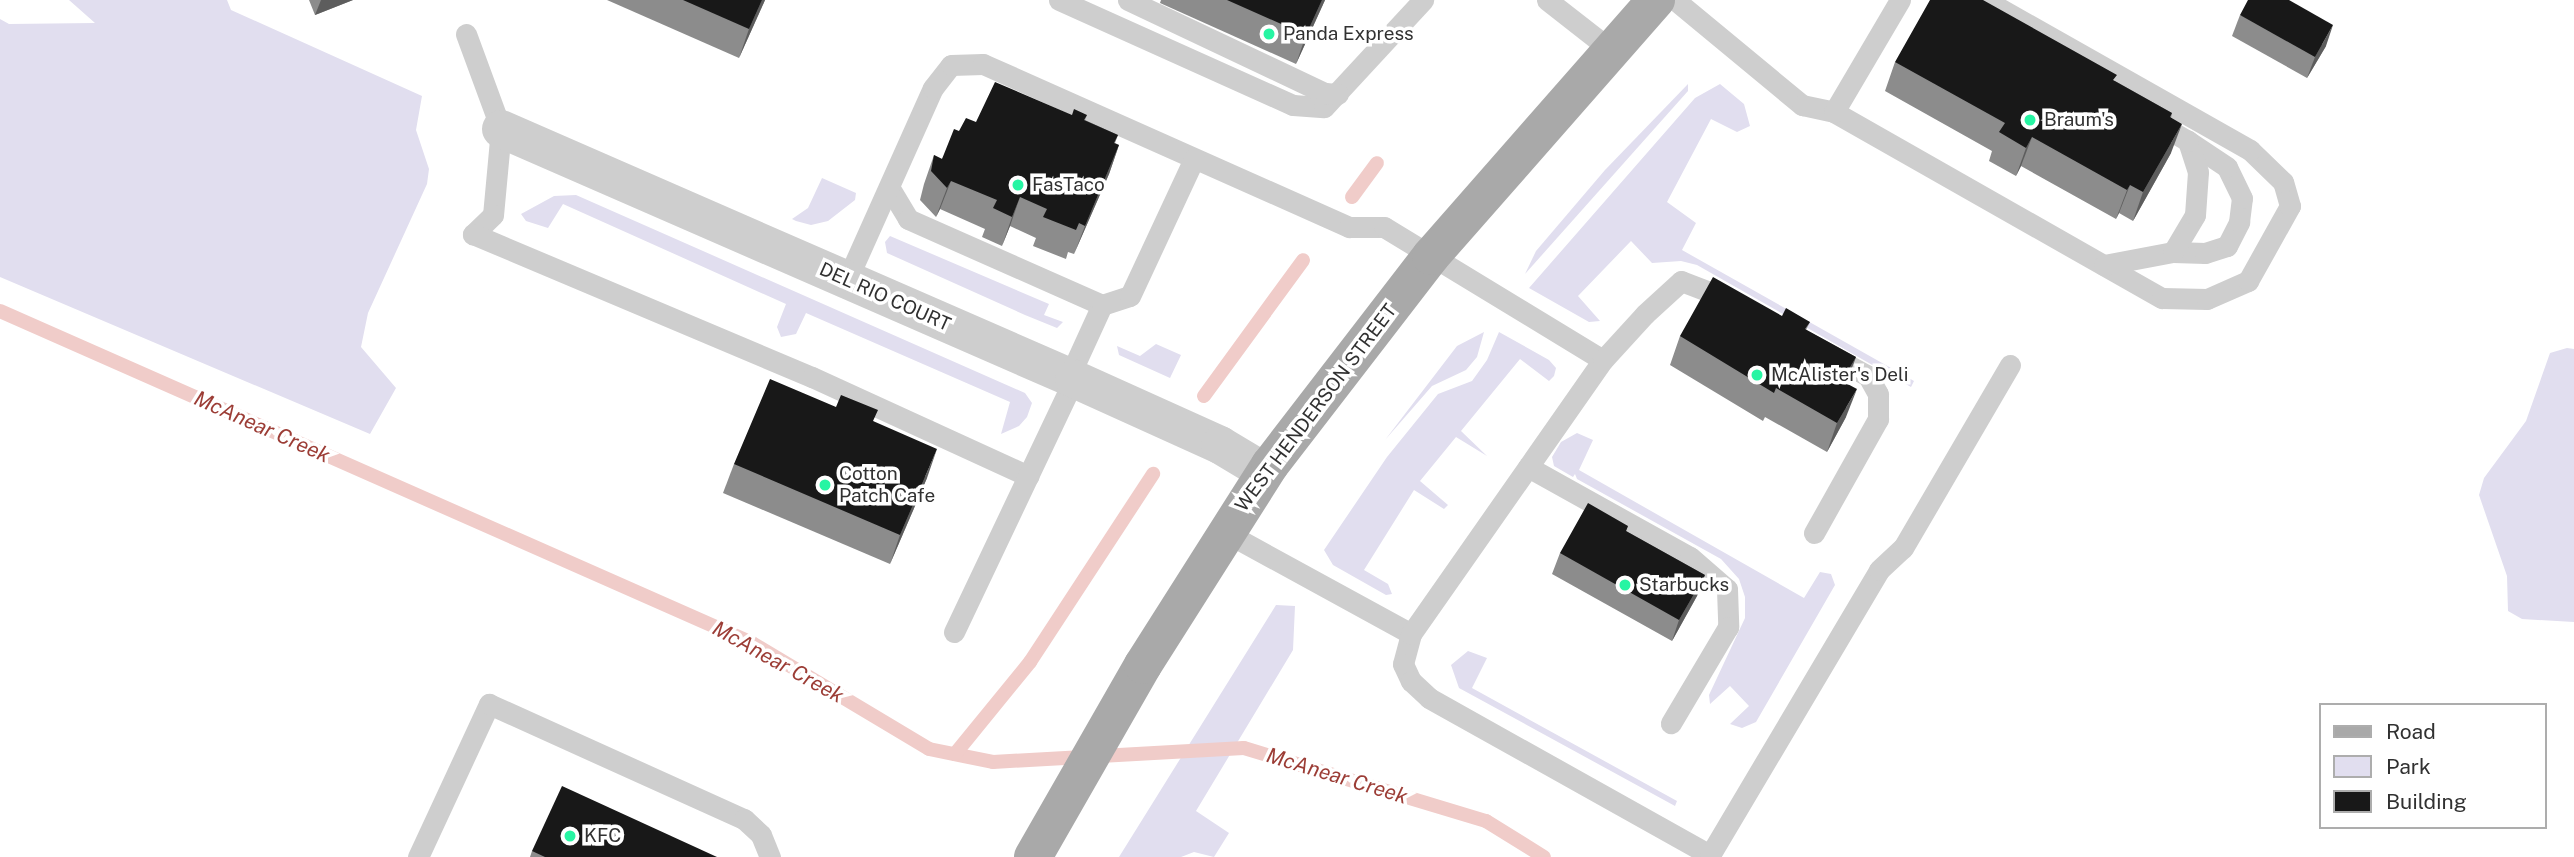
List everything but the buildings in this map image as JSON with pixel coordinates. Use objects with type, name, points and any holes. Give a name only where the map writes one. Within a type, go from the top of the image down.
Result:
[{"type":"main road","name":"WEST HENDERSON STREET","points":[[1033,857],[1184,598],[1265,472],[1431,256],[1656,0]]},
{"type":"street","name":"DEL RIO COURT","points":[[501,129],[1071,378],[1220,445],[1265,472]]},
{"type":"lane","points":[[1059,0],[1293,105],[1324,107],[1423,0]]},
{"type":"lane","points":[[1128,0],[1325,93],[1338,94]]},
{"type":"lane","points":[[1547,0],[1611,50]]},
{"type":"lane","points":[[1675,0],[1802,105],[1834,112],[2162,298],[2207,299],[2248,281],[2291,206],[2283,182],[2250,149],[1985,0]]},
{"type":"lane","points":[[1834,112],[1900,0]]},
{"type":"lane","points":[[467,34],[501,129],[493,215],[473,234],[812,377],[1028,476]]},
{"type":"lane","points":[[847,280],[933,88],[951,65],[984,64],[1349,227],[1384,227],[1604,360]]},
{"type":"lane","points":[[2104,265],[2173,252],[2205,253],[2227,246],[2239,222],[2242,198],[2227,167],[2140,114]]},
{"type":"lane","points":[[2173,252],[2194,215],[2198,172],[2188,141]]},
{"type":"lane","points":[[889,187],[908,219],[1102,305],[1130,296],[1194,159]]},
{"type":"lane","points":[[1750,310],[1714,290],[1682,281],[1604,360],[1411,634],[1403,664],[1411,681],[1429,698],[1710,855],[1879,570],[1903,548],[2010,365]]},
{"type":"lane","points":[[954,632],[1028,476],[1102,305]]},
{"type":"lane","points":[[1809,343],[1868,376],[1878,394],[1878,419],[1814,533]]},
{"type":"lane","points":[[1528,467],[1690,556],[1727,589],[1728,627],[1671,723]]},
{"type":"lane","points":[[1225,532],[1411,634]]},
{"type":"lane","points":[[418,857],[489,704],[744,818],[761,835],[771,857]]},
{"type":"green space","points":[[69,0],[227,0],[231,10],[422,96],[416,130],[429,169],[427,184],[368,313],[361,347],[396,388],[370,434],[0,277],[0,19],[9,24],[95,23]]},
{"type":"green space","points":[[1688,84],[1688,91],[1525,274],[1536,251],[1605,170]]},
{"type":"green space","points":[[1720,84],[1744,104],[1750,126],[1737,132],[1711,119],[1667,202],[1696,223],[1682,250],[1914,381],[1911,387],[1697,265],[1681,261],[1652,263],[1631,241],[1578,296],[1600,321],[1589,322],[1529,288],[1695,98]]},
{"type":"green space","points":[[822,178],[856,193],[855,200],[828,221],[811,225],[792,219],[808,208]]},
{"type":"green space","points":[[576,195],[1025,393],[1032,403],[1027,417],[1019,426],[1001,434],[1010,402],[806,313],[796,334],[781,337],[777,327],[786,304],[563,204],[548,228],[526,221],[521,214],[554,196]]},
{"type":"green space","points":[[890,236],[1049,304],[1044,315],[1063,322],[1057,328],[887,253],[885,242]]},
{"type":"green space","points":[[1484,332],[1477,357],[1466,370],[1432,386],[1385,440],[1457,346]]},
{"type":"green space","points":[[1499,332],[1549,360],[1556,368],[1554,376],[1549,381],[1520,359],[1461,431],[1487,456],[1456,437],[1420,481],[1448,505],[1444,509],[1414,490],[1364,570],[1388,584],[1392,594],[1386,595],[1333,565],[1324,550],[1387,457],[1438,394],[1472,381],[1487,360]]},
{"type":"green space","points":[[1156,344],[1181,355],[1170,378],[1119,355],[1117,346],[1140,356]]},
{"type":"green space","points":[[2567,348],[2574,349],[2574,622],[2522,619],[2508,611],[2507,576],[2479,495],[2484,478],[2526,421],[2550,353]]},
{"type":"green space","points":[[1577,433],[1593,440],[1579,470],[1804,598],[1820,572],[1831,574],[1835,585],[1756,722],[1742,728],[1730,724],[1749,706],[1730,686],[1710,704],[1709,695],[1745,618],[1745,597],[1739,579],[1721,559],[1577,479],[1575,474],[1573,477],[1554,466],[1552,457],[1561,442]]},
{"type":"green space","points":[[1276,605],[1295,606],[1293,650],[1196,811],[1229,833],[1214,857],[1194,852],[1181,857],[1119,857]]},
{"type":"green space","points":[[1468,651],[1487,658],[1472,688],[1677,801],[1675,806],[1459,688],[1451,665]]},
{"type":"waterway","points":[[1352,197],[1377,163]]},
{"type":"waterway","points":[[1204,396],[1303,260]]},
{"type":"waterway","name":"McAnear Creek","points":[[0,311],[752,643],[929,749],[993,762],[1244,748],[1486,821],[1544,857]]},
{"type":"waterway","points":[[955,754],[1030,662],[1153,474]]},
{"type":"place","name":"Panda Express","points":[[1269,34]]},
{"type":"place","name":"Braum's","points":[[2030,120]]},
{"type":"place","name":"FasTaco","points":[[1018,185]]},
{"type":"place","name":"McAlister's Deli","points":[[1757,375]]},
{"type":"place","name":"Cotton Patch Cafe","points":[[825,485]]},
{"type":"place","name":"Starbucks","points":[[1625,585]]},
{"type":"place","name":"KFC","points":[[570,836]]}]
